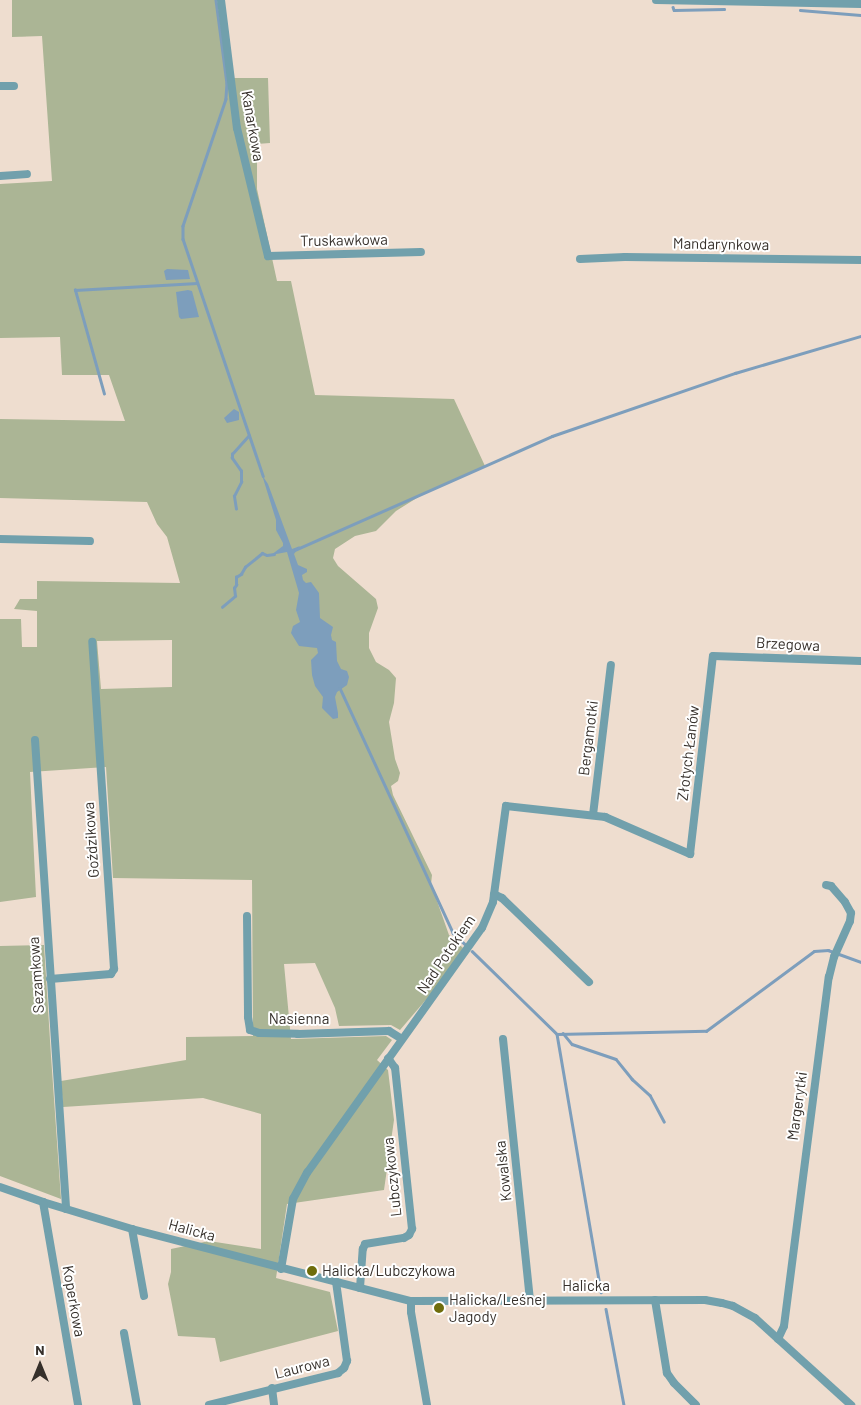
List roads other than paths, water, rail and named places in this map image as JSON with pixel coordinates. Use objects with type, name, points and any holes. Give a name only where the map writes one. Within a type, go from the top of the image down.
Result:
[{"type":"street","name":"Kanarkowa","points":[[222,0],[237,128],[268,256]]},
{"type":"street","points":[[656,0],[861,4]]},
{"type":"street","points":[[0,86],[14,86]]},
{"type":"street","points":[[0,176],[27,174]]},
{"type":"street","name":"Truskawkowa","points":[[268,256],[421,252]]},
{"type":"street","name":"Mandarynkowa","points":[[580,259],[625,257],[861,260]]},
{"type":"street","points":[[0,538],[90,541]]},
{"type":"street","name":"Goździkowa","points":[[50,979],[111,974],[114,969],[92,642]]},
{"type":"street","name":"Brzegowa","points":[[713,656],[861,661]]},
{"type":"street","name":"Złotych Łanów","points":[[690,854],[713,656]]},
{"type":"street","name":"Bergamotki","points":[[592,815],[611,665]]},
{"type":"street","name":"Sezamkowa","points":[[35,740],[66,1210]]},
{"type":"street","name":"Nad Potokiem","points":[[282,1268],[293,1200],[307,1173],[402,1038],[446,981],[482,928],[494,894],[506,806],[605,817],[690,854]]},
{"type":"street","name":"Margerytki","points":[[778,1339],[784,1326],[828,977],[834,957],[850,921],[851,913],[829,886]]},
{"type":"street","points":[[494,894],[502,898],[589,982]]},
{"type":"street","name":"Nasienna","points":[[247,916],[248,1017],[250,1030],[259,1033],[298,1034],[388,1031],[402,1038]]},
{"type":"street","name":"Kowalska","points":[[503,1039],[530,1300]]},
{"type":"street","name":"Lubczykowa","points":[[360,1288],[365,1244],[404,1238],[409,1235],[412,1229],[395,1068],[388,1058]]},
{"type":"street","name":"Halicka","points":[[0,1187],[66,1210],[132,1229],[411,1301],[705,1300],[733,1306],[755,1318],[851,1405]]},
{"type":"street","name":"Koperkowa","points":[[43,1202],[78,1405]]},
{"type":"street","points":[[132,1229],[144,1296]]},
{"type":"street","name":"Laurowa","points":[[209,1405],[338,1373],[344,1368],[347,1361],[336,1282]]},
{"type":"street","points":[[655,1300],[667,1373],[674,1383],[696,1405]]},
{"type":"street","points":[[411,1301],[411,1312],[427,1405]]},
{"type":"street","points":[[124,1333],[138,1405]]},
{"type":"street","points":[[272,1388],[274,1405]]},
{"type":"water","points":[[167,269],[188,270],[190,279],[166,280],[164,271]]},
{"type":"water","points":[[192,291],[199,317],[181,319],[179,317],[176,292]]},
{"type":"water","points":[[234,409],[239,412],[239,420],[227,423],[224,418]]},
{"type":"water","points":[[262,475],[268,484],[292,549],[300,546],[294,554],[298,565],[307,569],[307,572],[302,575],[303,580],[306,583],[311,582],[319,593],[320,618],[333,627],[331,635],[332,640],[336,642],[337,661],[341,669],[347,671],[349,677],[347,685],[337,692],[335,697],[338,718],[333,719],[322,708],[323,697],[315,686],[311,660],[318,653],[317,648],[299,646],[291,633],[293,626],[300,622],[296,610],[299,593],[287,552],[271,555],[283,546],[283,543],[276,530],[276,520]]},
{"type":"waterway","points":[[216,0],[227,83],[226,99],[183,226],[183,239],[263,476]]},
{"type":"waterway","points":[[673,7],[674,10],[724,9]]},
{"type":"waterway","points":[[800,10],[861,15]]},
{"type":"waterway","points":[[104,394],[75,290],[197,283]]},
{"type":"waterway","points":[[295,550],[552,436],[735,373],[861,336]]},
{"type":"waterway","points":[[236,509],[234,496],[241,482],[241,471],[232,458],[232,454],[249,435]]},
{"type":"waterway","points":[[222,607],[235,596],[236,577],[241,574],[245,567],[262,553],[267,555],[274,554]]},
{"type":"waterway","points":[[340,688],[453,933],[465,944]]},
{"type":"waterway","points":[[557,1034],[706,1031],[814,951],[828,950],[861,962]]},
{"type":"waterway","points":[[472,951],[557,1034],[601,1292]]},
{"type":"waterway","points":[[563,1033],[572,1044],[616,1059],[632,1079],[650,1095],[664,1121]]},
{"type":"waterway","points":[[606,1309],[624,1405]]},
{"type":"place","name":"Halicka/Lubczykowa","points":[[312,1271]]},
{"type":"place","name":"Halicka/Leśnej Jagody","points":[[439,1308]]}]
